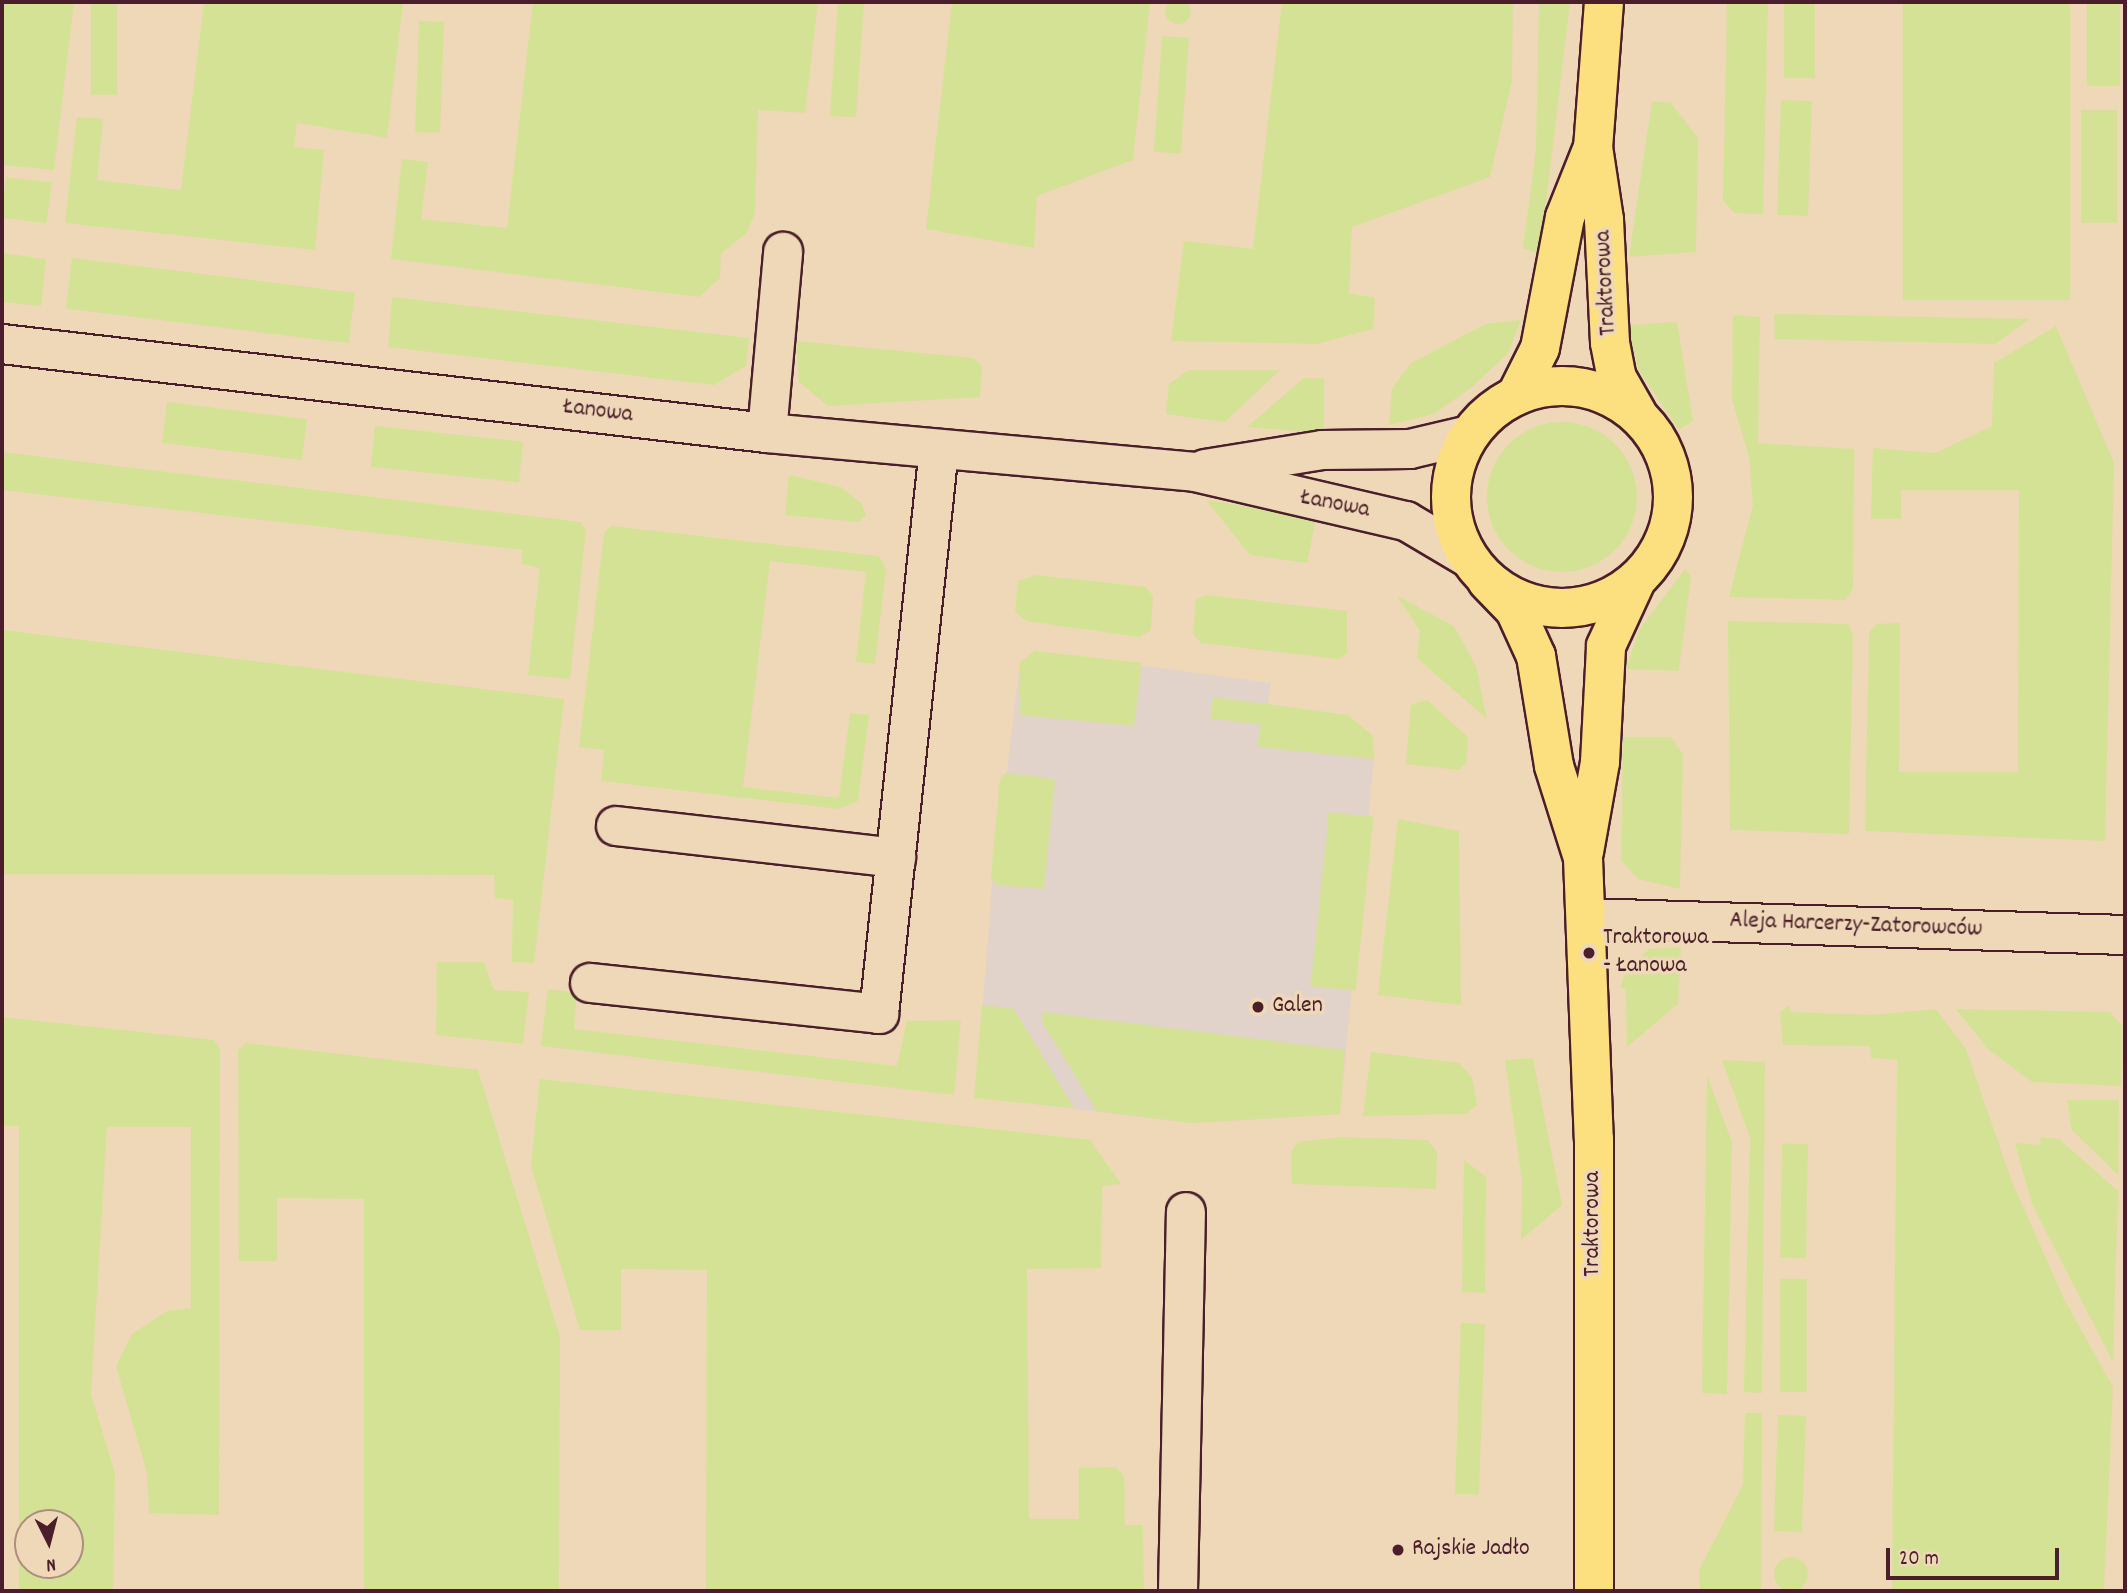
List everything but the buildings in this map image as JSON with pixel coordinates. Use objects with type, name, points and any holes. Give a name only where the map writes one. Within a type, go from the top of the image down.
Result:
[{"type":"main road","name":"Traktorowa","points":[[1604,2],[1593,147],[1604,220],[1610,343],[1617,378],[1637,414]]},
{"type":"main road","name":"Traktorowa","points":[[1517,394],[1540,348],[1565,217],[1593,147]]},
{"type":"main road","points":[[1580,387],[1637,414],[1671,467],[1675,498],[1670,531],[1634,583],[1608,600],[1577,608],[1544,607],[1477,569],[1450,496],[1469,435],[1517,394],[1580,387]]},
{"type":"main road","name":"Traktorowa","points":[[1477,569],[1515,610],[1536,656],[1554,766],[1583,858],[1594,1139],[1594,1591]]},
{"type":"main road","name":"Traktorowa","points":[[1583,858],[1598,772],[1606,646],[1634,583]]},
{"type":"street","points":[[766,433],[783,253]]},
{"type":"street","name":"Łanowa","points":[[2,344],[766,433],[1195,472],[1406,521],[1477,569]]},
{"type":"street","name":"Łanowa","points":[[1195,472],[1298,453],[1430,446],[1469,435]]},
{"type":"street","points":[[590,983],[879,1014],[939,449]]},
{"type":"street","points":[[616,826],[896,858]]},
{"type":"street","name":"Aleja Harcerzy-Zatorowców","points":[[1587,918],[2125,934]]},
{"type":"street","points":[[1178,1591],[1186,1212]]},
{"type":"shaded area","points":[[1035,651],[1271,683],[1268,704],[1348,716],[1374,757],[1340,1114],[1192,1123],[976,1097],[1000,778],[1007,772],[1020,662]]},
{"type":"green space","points":[[1178,-2],[1187,2],[1191,11],[1187,20],[1178,24],[1169,20],[1165,11],[1169,2]]},
{"type":"green space","points":[[2,2],[74,2],[54,170],[2,165]]},
{"type":"green space","points":[[91,2],[117,2],[117,95],[91,95]]},
{"type":"green space","points":[[204,2],[403,2],[387,138],[297,123],[294,147],[324,150],[315,250],[65,223],[77,117],[103,119],[97,180],[181,190]]},
{"type":"green space","points":[[533,2],[818,2],[805,113],[758,110],[755,213],[746,234],[721,253],[720,278],[699,297],[391,259],[402,159],[428,162],[421,219],[507,228]]},
{"type":"green space","points":[[838,2],[864,4],[856,118],[830,116]]},
{"type":"green space","points":[[952,2],[1150,2],[1133,160],[1037,196],[1034,248],[926,229]]},
{"type":"green space","points":[[1282,2],[1513,2],[1512,81],[1490,177],[1352,227],[1349,293],[1375,298],[1373,329],[1317,344],[1171,341],[1184,241],[1253,249]]},
{"type":"green space","points":[[1539,2],[1570,2],[1540,254],[1523,248],[1536,149]]},
{"type":"green space","points":[[1727,2],[1768,2],[1763,214],[1734,213],[1723,200]]},
{"type":"green space","points":[[1784,2],[1815,2],[1815,78],[1784,78]]},
{"type":"green space","points":[[1903,2],[2070,2],[2070,300],[1903,300]]},
{"type":"green space","points":[[2087,2],[2120,2],[2120,86],[2087,86]]},
{"type":"green space","points":[[419,21],[444,22],[440,133],[415,132]]},
{"type":"green space","points":[[1162,36],[1189,38],[1181,154],[1154,152]]},
{"type":"green space","points":[[1781,100],[1812,101],[1808,216],[1777,215]]},
{"type":"green space","points":[[1652,101],[1671,103],[1698,138],[1696,252],[1629,257]]},
{"type":"green space","points":[[2081,110],[2117,110],[2117,223],[2081,223]]},
{"type":"green space","points":[[6,177],[52,183],[47,223],[2,218]]},
{"type":"green space","points":[[2,253],[46,259],[41,306],[2,302]]},
{"type":"green space","points":[[72,258],[355,293],[349,343],[66,309]]},
{"type":"green space","points":[[392,297],[749,338],[746,366],[714,385],[388,347]]},
{"type":"green space","points":[[1774,314],[2030,319],[1995,344],[1775,339]]},
{"type":"green space","points":[[1733,315],[1760,317],[1758,443],[1854,449],[1853,589],[1846,600],[1729,597],[1753,505],[1749,457],[1732,400]]},
{"type":"green space","points":[[1521,320],[1508,353],[1472,387],[1434,414],[1389,425],[1392,389],[1410,364],[1485,324]]},
{"type":"green space","points":[[1677,322],[1693,421],[1679,430],[1638,369],[1628,325]]},
{"type":"green space","points":[[2056,326],[2114,463],[2105,841],[1865,831],[1869,632],[1877,624],[1900,623],[1899,772],[2018,772],[2019,490],[1901,490],[1901,519],[1871,519],[1873,448],[1936,453],[1992,426],[1994,363]]},
{"type":"green space","points":[[796,341],[974,358],[982,367],[980,397],[828,406],[799,382]]},
{"type":"green space","points":[[1189,370],[1280,370],[1225,422],[1166,414],[1169,384]]},
{"type":"green space","points":[[1304,378],[1324,378],[1324,433],[1247,427]]},
{"type":"green space","points":[[167,402],[307,419],[302,460],[162,443]]},
{"type":"green space","points":[[1562,422],[1591,428],[1615,444],[1631,468],[1637,497],[1631,526],[1615,550],[1591,566],[1562,572],[1533,566],[1509,550],[1493,526],[1487,497],[1493,468],[1509,444],[1533,428]]},
{"type":"green space","points":[[375,426],[523,442],[519,482],[371,467]]},
{"type":"green space","points":[[2,452],[580,522],[586,530],[570,679],[528,675],[540,568],[521,564],[523,550],[2,490]]},
{"type":"green space","points":[[789,475],[841,487],[862,504],[866,516],[858,522],[785,515]]},
{"type":"green space","points":[[1206,500],[1316,518],[1307,563],[1250,555]]},
{"type":"green space","points":[[611,526],[879,556],[886,569],[875,664],[856,662],[866,572],[770,561],[743,787],[839,798],[850,713],[869,715],[858,801],[839,809],[601,781],[604,750],[579,747],[604,533]]},
{"type":"green space","points":[[1685,569],[1691,576],[1679,671],[1626,669],[1639,630]]},
{"type":"green space","points":[[1036,575],[1146,587],[1153,596],[1151,630],[1139,637],[1026,621],[1015,612],[1018,581]]},
{"type":"green space","points":[[1206,595],[1347,611],[1347,654],[1338,659],[1201,643],[1193,634],[1196,600]]},
{"type":"green space","points":[[1397,596],[1454,626],[1476,666],[1487,719],[1417,658],[1420,631]]},
{"type":"green space","points":[[1728,621],[1848,624],[1853,635],[1849,834],[1730,830]]},
{"type":"green space","points":[[2,630],[564,699],[534,963],[512,962],[513,900],[495,898],[494,875],[2,874]]},
{"type":"green space","points":[[1035,651],[1142,663],[1134,726],[1020,715],[1020,662]]},
{"type":"green space","points":[[1213,697],[1348,715],[1373,736],[1374,759],[1258,747],[1260,724],[1210,719]]},
{"type":"green space","points":[[1427,700],[1468,737],[1466,764],[1458,770],[1406,764],[1411,705]]},
{"type":"green space","points":[[1623,737],[1671,737],[1683,754],[1680,889],[1638,879],[1621,860]]},
{"type":"green space","points":[[1007,773],[1055,779],[1044,889],[996,885],[991,877],[1000,779]]},
{"type":"green space","points":[[1329,812],[1374,817],[1355,991],[1311,986]]},
{"type":"green space","points":[[1398,819],[1459,831],[1461,1005],[1378,995]]},
{"type":"green space","points":[[1681,947],[1678,1004],[1627,1047],[1626,989],[1620,988],[1626,972],[1649,949]]},
{"type":"green space","points":[[437,962],[484,962],[494,990],[529,992],[523,1044],[436,1035]]},
{"type":"green space","points":[[548,989],[577,993],[574,1029],[897,1066],[907,1021],[961,1020],[954,1095],[541,1046]]},
{"type":"green space","points":[[982,1005],[1014,1009],[1074,1108],[974,1098]]},
{"type":"green space","points":[[1790,1005],[1791,1012],[1872,1015],[1936,1009],[1966,1049],[2011,1179],[2064,1299],[2113,1387],[2104,1591],[1892,1591],[1897,1060],[1871,1058],[1870,1046],[1783,1045],[1780,1012]]},
{"type":"green space","points":[[1956,1009],[2110,1012],[2122,1026],[2121,1086],[2032,1082],[1988,1049]]},
{"type":"green space","points":[[1043,1012],[1345,1050],[1340,1114],[1192,1123],[1097,1111],[1042,1022]]},
{"type":"green space","points":[[2,1017],[214,1040],[220,1049],[219,1515],[149,1513],[147,1473],[116,1366],[132,1334],[167,1311],[191,1308],[191,1127],[107,1127],[91,1394],[115,1473],[113,1591],[19,1591],[19,1579],[84,1579],[84,1509],[19,1509],[19,1126],[2,1126]]},
{"type":"green space","points":[[246,1043],[478,1070],[560,1337],[559,1591],[364,1591],[364,1199],[277,1198],[277,1261],[239,1261],[238,1050]]},
{"type":"green space","points":[[1371,1052],[1459,1063],[1472,1077],[1477,1105],[1466,1114],[1363,1116]]},
{"type":"green space","points":[[1533,1058],[1562,1205],[1521,1240],[1522,1181],[1505,1060]]},
{"type":"green space","points":[[1722,1060],[1765,1062],[1762,1393],[1744,1392],[1750,1138]]},
{"type":"green space","points":[[1707,1076],[1732,1142],[1727,1394],[1702,1393]]},
{"type":"green space","points":[[540,1079],[1090,1140],[1121,1184],[1102,1186],[1101,1268],[1027,1269],[1029,1519],[1079,1519],[1079,1468],[1116,1467],[1124,1476],[1125,1525],[1143,1525],[1144,1591],[706,1591],[707,1270],[621,1269],[621,1330],[580,1330],[531,1166]]},
{"type":"green space","points":[[2067,1100],[2119,1100],[2118,1175],[2072,1130]]},
{"type":"green space","points":[[1340,1137],[1428,1140],[1437,1152],[1436,1189],[1292,1184],[1291,1152],[1298,1142]]},
{"type":"green space","points":[[2040,1137],[2059,1139],[2118,1191],[2113,1362],[2032,1204],[2015,1143],[2041,1145]]},
{"type":"green space","points":[[1782,1144],[1808,1144],[1806,1258],[1780,1258]]},
{"type":"green space","points":[[1464,1160],[1486,1177],[1485,1293],[1462,1292]]},
{"type":"green space","points":[[1780,1279],[1807,1279],[1807,1392],[1780,1392]]},
{"type":"green space","points":[[1461,1323],[1485,1324],[1479,1495],[1455,1494]]},
{"type":"green space","points":[[1745,1413],[1762,1413],[1761,1591],[1700,1591],[1699,1570],[1743,1485]]},
{"type":"green space","points":[[1778,1415],[1806,1416],[1802,1532],[1774,1531]]},
{"type":"green space","points":[[1791,1557],[1803,1562],[1808,1574],[1803,1586],[1791,1591],[1779,1586],[1774,1574],[1779,1562]]},
{"type":"place","name":"Traktorowa - Łanowa","points":[[1589,953]]},
{"type":"place","name":"Galen","points":[[1258,1007]]},
{"type":"place","name":"Rajskie Jadło","points":[[1398,1550]]}]
